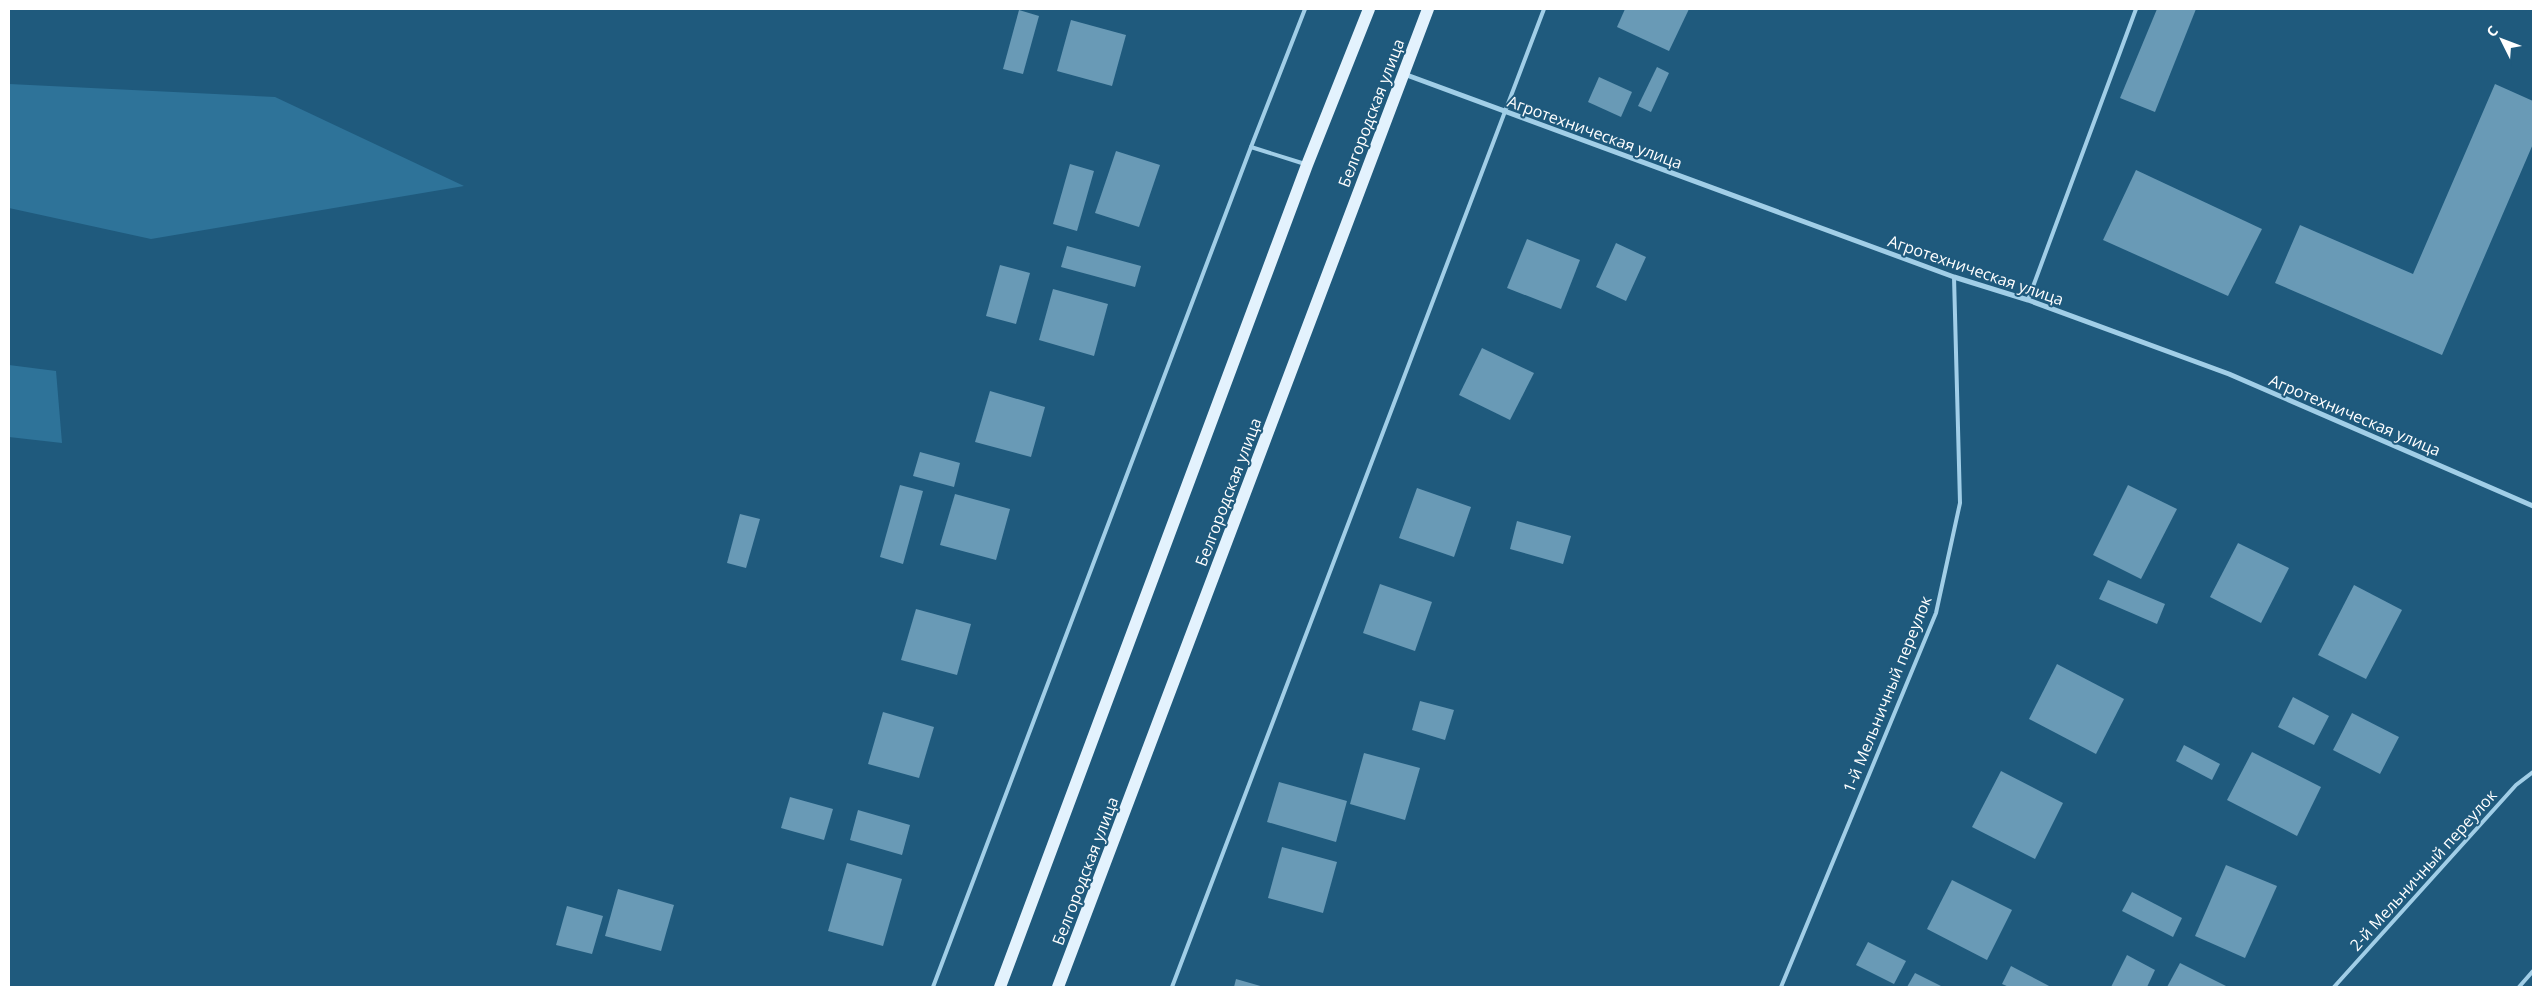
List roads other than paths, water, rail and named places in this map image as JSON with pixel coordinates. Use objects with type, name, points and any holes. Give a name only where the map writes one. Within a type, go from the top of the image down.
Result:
[{"type":"main road","points":[[1000,987],[1307,165],[1369,9]]},
{"type":"main road","name":"Белгородская улица","points":[[1058,987],[1428,9]]},
{"type":"street","name":"Агротехническая улица","points":[[1404,74],[1954,277],[2028,300],[2229,374],[2533,506]]},
{"type":"lane","points":[[933,987],[1305,9]]},
{"type":"lane","points":[[1172,987],[1544,9]]},
{"type":"lane","points":[[2028,300],[2136,9]]},
{"type":"lane","points":[[1251,147],[1307,165]]},
{"type":"lane","name":"1-й Мельничный переулок","points":[[1781,987],[1936,612],[1960,503],[1954,277]]},
{"type":"lane","name":"2-й Мельничный переулок","points":[[2334,987],[2516,785],[2533,772]]},
{"type":"lane","points":[[2520,987],[2533,970]]}]
